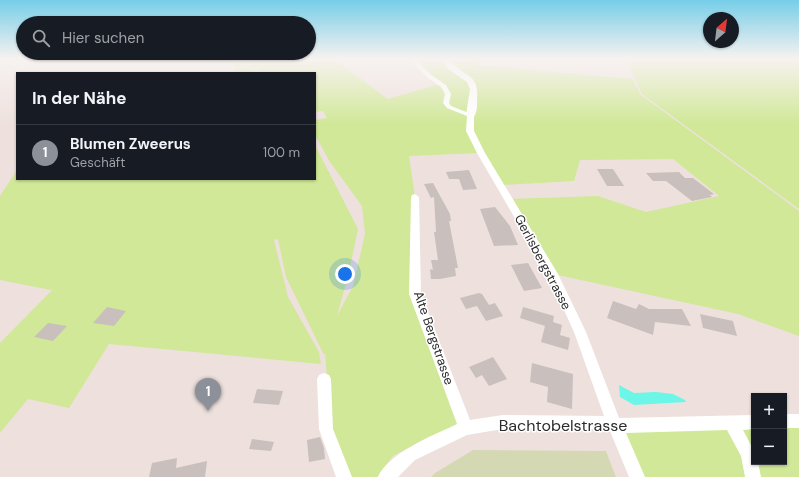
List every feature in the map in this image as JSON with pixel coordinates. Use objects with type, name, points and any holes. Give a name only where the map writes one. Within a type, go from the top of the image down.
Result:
[{"type":"street","points":[[437,81],[444,86],[448,94],[446,103],[449,107],[471,115]]},
{"type":"street","name":"Gerlisbergstrasse","points":[[471,81],[474,89],[470,131],[481,153],[553,274],[580,332],[614,424],[637,477]]},
{"type":"street","name":"Alte Bergstrasse","points":[[415,197],[415,294],[466,428]]},
{"type":"street","points":[[324,379],[326,429],[344,477]]},
{"type":"street","points":[[787,421],[799,421]]},
{"type":"street","name":"Bachtobelstrasse","points":[[386,477],[410,454],[466,428],[503,422],[598,422],[626,426],[751,422]]},
{"type":"street","points":[[730,422],[746,446],[753,467],[753,477]]},
{"type":"green space","points":[[316,81],[364,81],[388,99],[443,83],[441,81],[468,81],[471,89],[469,109],[478,153],[409,156],[415,197],[415,294],[466,428],[429,437],[393,456],[377,477],[350,477],[331,427],[325,353],[324,355],[286,277],[278,239],[274,240],[288,297],[319,352],[321,364],[109,344],[69,408],[28,399],[0,433],[0,343],[53,289],[51,290],[0,280],[0,196],[16,172],[16,180],[316,180],[316,147],[358,229],[348,277],[337,316],[353,286],[365,234],[362,206],[330,162],[316,137],[316,120],[327,118],[323,111],[316,112]]},
{"type":"green space","points":[[468,81],[634,81],[640,94],[799,211],[799,336],[738,314],[553,274],[509,199],[598,196],[646,212],[719,196],[673,159],[580,160],[574,181],[503,185],[473,132],[476,89]]},
{"type":"green space","points":[[636,81],[799,81],[799,209],[642,94]]},
{"type":"green space","points":[[787,421],[799,421],[799,477],[637,477],[614,424],[751,422],[751,465],[787,465]]},
{"type":"green space","points":[[473,450],[606,451],[616,477],[431,477],[435,473]]},
{"type":"water","points":[[619,385],[634,393],[656,392],[673,394],[686,402],[634,405],[620,397]]},
{"type":"building","points":[[597,169],[613,169],[624,186],[607,186]]},
{"type":"building","points":[[469,170],[477,189],[463,190],[459,179],[449,179],[446,172]]},
{"type":"building","points":[[679,172],[685,178],[693,178],[714,194],[710,195],[712,197],[692,201],[666,181],[653,181],[646,173]]},
{"type":"building","points":[[433,183],[450,214],[451,221],[449,221],[458,268],[455,268],[456,276],[440,279],[431,279],[430,269],[433,270],[431,260],[438,260],[434,232],[436,232],[434,197],[431,198],[424,184]]},
{"type":"building","points":[[495,207],[510,226],[518,245],[494,246],[480,209]]},
{"type":"building","points":[[528,263],[542,288],[524,291],[511,265]]},
{"type":"building","points":[[479,293],[482,294],[489,305],[495,303],[503,316],[486,321],[477,306],[466,309],[460,298]]},
{"type":"building","points":[[613,301],[636,309],[639,304],[649,309],[682,309],[691,326],[655,322],[653,335],[607,318]]},
{"type":"building","points":[[107,307],[126,311],[114,326],[93,323]]},
{"type":"building","points":[[523,307],[554,316],[553,322],[562,325],[560,335],[570,338],[568,350],[541,342],[545,326],[520,318]]},
{"type":"building","points":[[700,314],[733,321],[737,336],[703,328]]},
{"type":"building","points":[[48,323],[67,326],[53,341],[34,337]]},
{"type":"building","points":[[493,357],[507,379],[489,386],[482,375],[476,378],[469,367]]},
{"type":"building","points":[[532,363],[573,374],[572,409],[547,402],[548,387],[530,382]]},
{"type":"building","points":[[257,389],[283,391],[279,405],[253,403]]},
{"type":"building","points":[[320,437],[324,448],[325,459],[309,462],[307,440]]},
{"type":"building","points":[[252,439],[274,442],[271,451],[249,449]]},
{"type":"building","points":[[177,458],[176,468],[207,461],[205,477],[149,477],[152,463]]},
{"type":"place","name":"Blumen Zweerus","points":[[208,411]]}]
